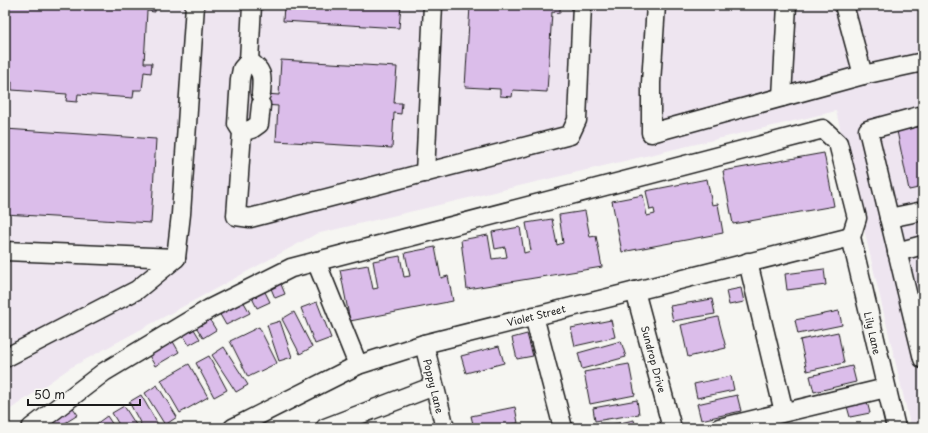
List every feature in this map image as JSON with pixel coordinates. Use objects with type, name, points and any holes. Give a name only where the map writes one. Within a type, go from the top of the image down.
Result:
[{"type":"street","points":[[5,358],[137,290],[176,258],[181,214],[195,5]]},
{"type":"street","points":[[252,5],[249,61],[242,69],[240,79],[237,124],[242,132],[236,216],[250,218],[570,135],[577,120],[582,5]]},
{"type":"street","points":[[425,173],[433,5]]},
{"type":"street","points":[[656,5],[651,83],[651,133],[863,75],[923,62]]},
{"type":"street","points":[[782,97],[787,5]]},
{"type":"street","points":[[844,5],[863,75]]},
{"type":"street","points":[[242,132],[252,129],[259,124],[262,75],[258,66],[249,61]]},
{"type":"street","points":[[923,115],[868,130],[923,359]]},
{"type":"street","points":[[31,428],[104,372],[210,310],[291,268],[823,129],[838,143],[857,218],[851,237]]},
{"type":"street","points":[[889,218],[923,211]]},
{"type":"street","name":"Violet Street","points":[[233,428],[358,365],[424,344],[851,237]]},
{"type":"street","name":"Lily Lane","points":[[851,237],[896,428]]},
{"type":"street","points":[[897,252],[923,245]]},
{"type":"street","points":[[5,251],[176,258]]},
{"type":"street","points":[[316,261],[358,365]]},
{"type":"street","points":[[748,262],[784,412]]},
{"type":"street","name":"Sundrop Drive","points":[[636,291],[672,428]]},
{"type":"street","points":[[534,316],[563,428]]},
{"type":"street","name":"Poppy Lane","points":[[424,344],[445,428]]},
{"type":"street","points":[[325,428],[434,386]]},
{"type":"street","points":[[719,428],[886,388]]},
{"type":"shaded area","points":[[5,5],[923,5],[923,428],[911,428],[836,111],[316,234],[70,368],[5,413]]},
{"type":"building","points":[[8,5],[155,5],[155,12],[147,11],[144,63],[152,63],[151,73],[144,72],[142,90],[134,90],[133,98],[78,94],[77,102],[66,101],[67,94],[12,90],[12,82],[5,81]]},
{"type":"building","points":[[284,5],[401,5],[399,28],[283,21]]},
{"type":"building","points":[[462,5],[560,5],[560,13],[552,12],[547,92],[513,90],[512,97],[500,96],[500,89],[465,87],[470,6]]},
{"type":"building","points":[[281,60],[397,67],[394,103],[402,103],[401,114],[394,113],[392,148],[276,141],[278,106],[252,104],[252,93],[279,95]]},
{"type":"building","points":[[923,126],[923,187],[909,190],[897,131]]},
{"type":"building","points":[[5,129],[156,139],[151,223],[5,214]]},
{"type":"building","points":[[824,153],[834,206],[733,224],[723,171]]},
{"type":"building","points":[[707,179],[712,205],[718,204],[723,233],[622,252],[612,201],[643,195],[647,216],[655,214],[654,209],[650,210],[646,191]]},
{"type":"building","points":[[585,211],[590,237],[596,236],[602,267],[467,289],[461,240],[488,235],[492,259],[507,257],[505,247],[495,249],[492,232],[520,227],[524,253],[531,251],[526,223],[552,219],[557,245],[563,243],[559,215]]},
{"type":"building","points":[[435,247],[441,278],[448,276],[453,301],[350,321],[340,270],[368,265],[373,289],[378,288],[373,261],[400,256],[404,277],[410,276],[405,253]]},
{"type":"building","points":[[824,269],[826,285],[787,290],[785,274]]},
{"type":"building","points":[[280,282],[285,294],[275,298],[270,286]]},
{"type":"building","points":[[263,288],[270,302],[257,308],[250,294]]},
{"type":"building","points":[[741,288],[744,302],[729,305],[726,291]]},
{"type":"building","points":[[242,299],[250,313],[226,325],[218,311]]},
{"type":"building","points":[[712,299],[715,314],[673,321],[670,306]]},
{"type":"building","points":[[317,302],[331,338],[315,344],[301,308]]},
{"type":"building","points":[[839,311],[842,325],[798,334],[795,320]]},
{"type":"building","points":[[294,312],[312,347],[300,354],[282,319]]},
{"type":"building","points":[[208,317],[216,330],[203,338],[195,325]]},
{"type":"building","points":[[718,317],[726,348],[688,357],[681,325]]},
{"type":"building","points":[[611,320],[615,337],[575,346],[571,328]]},
{"type":"building","points":[[280,321],[292,357],[279,361],[267,325]]},
{"type":"building","points":[[192,326],[200,339],[189,345],[182,333]]},
{"type":"building","points":[[259,327],[277,363],[248,377],[230,341]]},
{"type":"building","points":[[838,332],[844,363],[807,371],[800,340]]},
{"type":"building","points":[[527,334],[533,356],[517,359],[512,338]]},
{"type":"building","points":[[171,338],[179,352],[155,366],[147,352]]},
{"type":"building","points":[[621,341],[626,357],[582,369],[578,353]]},
{"type":"building","points":[[499,346],[504,363],[466,373],[461,356]]},
{"type":"building","points":[[224,347],[248,385],[236,392],[212,355]]},
{"type":"building","points":[[209,356],[227,390],[214,397],[196,363]]},
{"type":"building","points":[[189,364],[208,397],[180,413],[161,380]]},
{"type":"building","points":[[629,364],[635,395],[590,404],[584,372]]},
{"type":"building","points":[[852,366],[856,382],[814,392],[810,376]]},
{"type":"building","points":[[731,376],[734,390],[697,398],[694,384]]},
{"type":"building","points":[[157,385],[177,417],[165,425],[145,393]]},
{"type":"building","points":[[141,395],[160,428],[143,428],[129,402]]},
{"type":"building","points":[[737,395],[741,411],[701,420],[697,404]]},
{"type":"building","points":[[866,398],[870,413],[850,417],[846,403]]},
{"type":"building","points":[[637,400],[639,414],[595,421],[593,408]]},
{"type":"building","points":[[69,402],[78,415],[57,428],[49,415]]},
{"type":"building","points":[[124,406],[138,428],[121,428],[112,413]]},
{"type":"building","points":[[515,407],[518,423],[495,428],[474,428],[471,416]]},
{"type":"building","points":[[107,416],[115,428],[99,428],[96,424]]},
{"type":"building","points":[[634,420],[636,428],[596,428]]}]
